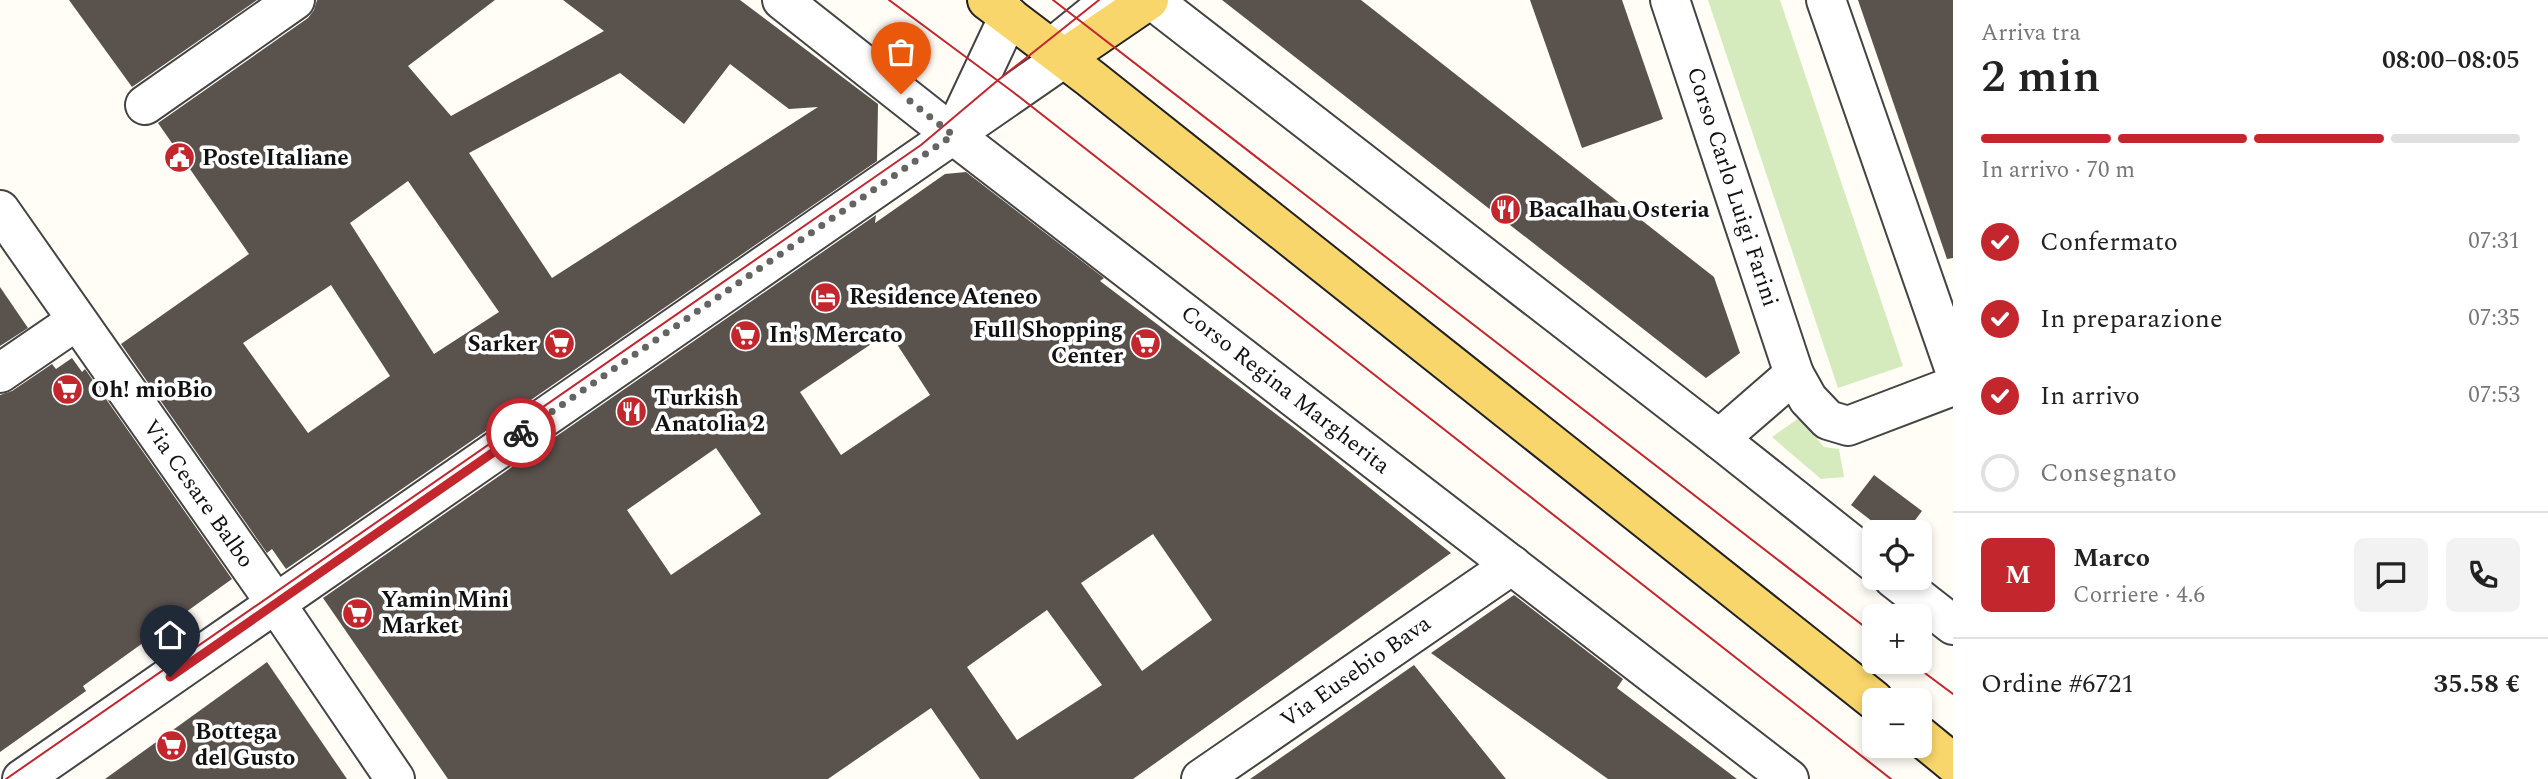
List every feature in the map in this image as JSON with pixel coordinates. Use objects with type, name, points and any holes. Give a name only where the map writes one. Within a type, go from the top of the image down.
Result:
[{"type":"main road","points":[[1058,53],[1151,0]]},
{"type":"main road","points":[[1004,5],[1058,53],[1862,690]]},
{"type":"main road","points":[[1932,746],[1953,763]]},
{"type":"street","points":[[145,105],[295,0]]},
{"type":"street","name":"Corso Regina Margherita","points":[[782,0],[1788,779]]},
{"type":"street","points":[[22,779],[953,135],[1058,53],[1111,0]]},
{"type":"street","points":[[1151,0],[1862,552]]},
{"type":"street","name":"Corso Carlo Luigi Farini","points":[[1670,0],[1794,374],[1808,399],[1828,420],[1848,426],[1953,386]]},
{"type":"street","points":[[1826,0],[1953,365]]},
{"type":"street","points":[[953,135],[1004,5]]},
{"type":"street","name":"Via Cesare Balbo","points":[[0,210],[395,779]]},
{"type":"street","points":[[0,373],[76,321]]},
{"type":"street","points":[[1719,439],[1794,374]]},
{"type":"street","name":"Via Eusebio Bava","points":[[1201,779],[1512,565]]},
{"type":"street","points":[[1908,590],[1953,625]]},
{"type":"green space","points":[[1708,0],[1780,0],[1903,366],[1838,388]]},
{"type":"green space","points":[[1799,418],[1824,447],[1839,449],[1844,477],[1821,479],[1772,437]]},
{"type":"building","points":[[69,0],[257,0],[132,87]]},
{"type":"building","points":[[317,0],[495,0],[408,66],[451,116],[604,31],[563,0],[740,0],[878,104],[877,161],[286,569],[272,549],[267,553],[121,344],[249,254],[158,123],[308,18]],"holes":[[[730,64],[789,109],[818,107],[552,278],[469,153],[620,73],[684,124]],[[408,181],[499,312],[434,354],[350,223]],[[331,285],[390,376],[308,433],[243,343]]]},
{"type":"building","points":[[1222,0],[1361,0],[1714,277],[1740,353],[1706,378]]},
{"type":"building","points":[[1530,0],[1622,0],[1663,119],[1582,148]]},
{"type":"building","points":[[1858,0],[1953,0],[1953,258],[1947,259]]},
{"type":"building","points":[[966,172],[1104,278],[1100,281],[1305,436],[1451,553],[1133,779],[980,779],[931,708],[828,779],[448,779],[323,598],[876,215],[875,223],[945,174]],"holes":[[[889,332],[930,395],[841,455],[800,392]],[[716,448],[761,514],[671,575],[627,510]],[[1153,534],[1212,620],[1142,671],[1081,583]],[[1047,610],[1102,685],[1017,740],[967,667]]]},
{"type":"building","points":[[0,287],[28,328],[0,346]]},
{"type":"building","points":[[72,358],[82,372],[85,369],[232,579],[83,686],[86,691],[0,752],[0,395],[12,391],[52,364],[56,369]]},
{"type":"building","points":[[1874,475],[1922,511],[1915,520],[1870,520],[1851,505]]},
{"type":"building","points":[[1514,595],[1623,679],[1617,688],[1737,779],[1608,779],[1431,653]]},
{"type":"building","points":[[267,662],[347,779],[105,779]]},
{"type":"building","points":[[1414,665],[1506,779],[1250,779],[1331,723]]},
{"type":"tram line","points":[[889,0],[1013,92],[1891,779]]},
{"type":"tram line","points":[[1053,0],[1862,625]]},
{"type":"tram line","points":[[6,779],[921,145],[1099,0]]},
{"type":"tram line","points":[[1926,674],[1953,694]]},
{"type":"way so far","points":[[521,433],[953,135],[901,94]]},
{"type":"place","name":"Poste Italiane","points":[[179,158]]},
{"type":"place","name":"Bacalhau Osteria","points":[[1505,210]]},
{"type":"place","name":"Residence Ateneo","points":[[826,297]]},
{"type":"place","name":"In's Mercato","points":[[746,335]]},
{"type":"place","name":"Full Shopping Center","points":[[1146,343]]},
{"type":"place","name":"Sarker","points":[[560,344]]},
{"type":"place","name":"Oh! mioBio","points":[[68,390]]},
{"type":"place","name":"Turkish Anatolia 2","points":[[631,411]]},
{"type":"place","name":"Yamin Mini Market","points":[[358,613]]},
{"type":"place","name":"Bottega del Gusto","points":[[172,745]]},
{"type":"route","points":[[170,677],[521,433]]}]
